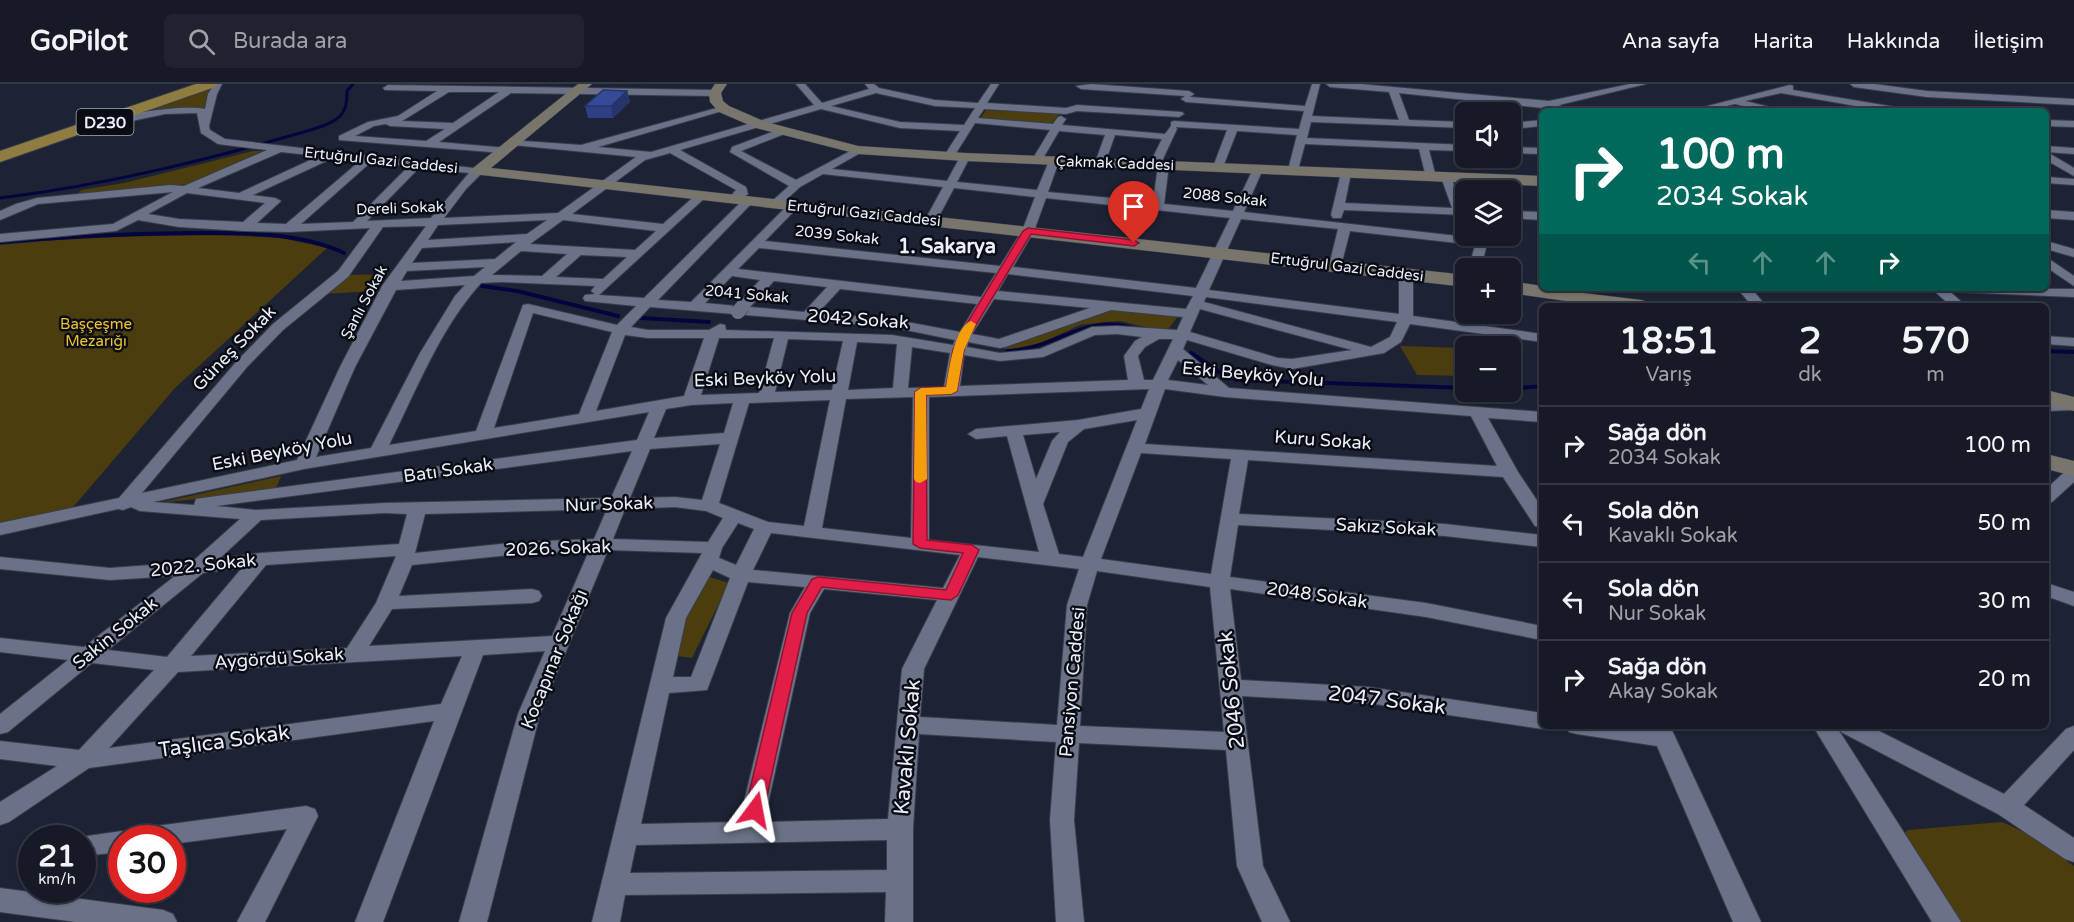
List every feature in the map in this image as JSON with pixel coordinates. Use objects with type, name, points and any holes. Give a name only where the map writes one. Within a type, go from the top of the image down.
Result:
[{"type":"highway","name":"D230","points":[[0,154],[198,84]]},
{"type":"highway","name":"D230","points":[[0,154],[90,128],[210,84]]},
{"type":"main road","points":[[478,171],[581,87]]},
{"type":"main road","points":[[718,89],[717,102],[724,109]]},
{"type":"main road","name":"Çakmak Caddesi","points":[[724,109],[761,125],[858,150],[957,157],[1539,181]]},
{"type":"main road","name":"Ertuğrul Gazi Caddesi","points":[[478,171],[1455,280]]},
{"type":"main road","points":[[1521,288],[1539,289]]},
{"type":"main road","points":[[1571,291],[1586,292],[1629,303]]},
{"type":"main road","points":[[2049,398],[2074,404]]},
{"type":"main road","points":[[2049,462],[2074,471]]},
{"type":"street","points":[[205,124],[210,98],[218,84]]},
{"type":"street","points":[[642,92],[651,84]]},
{"type":"street","points":[[800,84],[820,106],[900,125],[969,124],[1168,137]]},
{"type":"street","points":[[931,220],[950,185],[969,124],[995,84]]},
{"type":"street","points":[[1293,170],[1316,84]]},
{"type":"street","points":[[1330,84],[1548,104],[1559,108]]},
{"type":"street","points":[[1548,104],[1626,85],[1642,84]]},
{"type":"street","points":[[1704,108],[1807,84]]},
{"type":"street","points":[[1854,84],[1927,94],[2074,102]]},
{"type":"street","points":[[1037,160],[1082,85],[1190,92],[1310,109]]},
{"type":"street","points":[[391,86],[581,87],[642,92],[718,89]]},
{"type":"street","points":[[314,152],[376,123],[401,118],[450,87]]},
{"type":"street","points":[[429,144],[512,87]]},
{"type":"street","points":[[377,452],[427,353],[462,296],[497,263],[641,158],[761,125],[872,87],[924,102],[1066,111],[1077,108],[1179,114]]},
{"type":"street","points":[[905,97],[923,87]]},
{"type":"street","points":[[1393,90],[1405,123]]},
{"type":"street","points":[[1780,90],[1884,108]]},
{"type":"street","points":[[1158,205],[1159,165],[1168,137],[1190,92]]},
{"type":"street","points":[[1731,101],[1766,108]]},
{"type":"street","points":[[90,128],[145,114],[180,109],[201,111],[205,124]]},
{"type":"street","points":[[579,149],[724,109]]},
{"type":"street","points":[[1307,119],[1455,125]]},
{"type":"street","points":[[376,123],[455,126]]},
{"type":"street","points":[[1521,125],[1539,123]]},
{"type":"street","points":[[2049,123],[2074,124]]},
{"type":"street","name":"Ertuğrul Gazi Caddesi","points":[[205,124],[205,131],[222,142],[478,171]]},
{"type":"street","points":[[1174,124],[1455,147]]},
{"type":"street","points":[[1442,125],[1455,141]]},
{"type":"street","points":[[1218,167],[1233,128]]},
{"type":"street","points":[[783,131],[736,149],[735,152],[796,185]]},
{"type":"street","points":[[1100,163],[1111,133]]},
{"type":"street","points":[[343,138],[429,144],[579,149],[653,155]]},
{"type":"street","points":[[1423,146],[1455,201]]},
{"type":"street","points":[[0,238],[98,231],[116,227],[187,189],[281,149]]},
{"type":"street","points":[[2049,149],[2074,151]]},
{"type":"street","points":[[585,418],[620,330],[716,236],[741,200],[742,189],[673,150]]},
{"type":"street","points":[[775,204],[796,185],[858,150]]},
{"type":"street","points":[[1521,150],[1539,151]]},
{"type":"street","points":[[242,196],[331,154]]},
{"type":"street","points":[[2049,157],[2074,173]]},
{"type":"street","points":[[290,228],[369,158]]},
{"type":"street","points":[[951,391],[961,344],[986,297],[1028,231],[1054,161]]},
{"type":"street","points":[[356,225],[417,164]]},
{"type":"street","name":"Pansiyon Caddesi","points":[[1070,922],[1062,820],[1066,734],[1077,605],[1090,564],[1159,384],[1258,169]]},
{"type":"street","name":"Şanlı Sokak","points":[[304,464],[335,392],[389,286],[435,222],[470,177],[478,171]]},
{"type":"street","name":"2088 Sokak","points":[[822,171],[1455,236]]},
{"type":"street","points":[[1335,266],[1340,225],[1339,206],[1346,173]]},
{"type":"street","points":[[2049,180],[2074,182]]},
{"type":"street","points":[[0,216],[37,201],[170,188],[275,201],[245,227]]},
{"type":"street","points":[[389,286],[501,278],[605,283],[701,196]]},
{"type":"street","points":[[695,306],[793,206]]},
{"type":"street","points":[[1339,206],[1455,212]]},
{"type":"street","points":[[2049,214],[2074,216]]},
{"type":"street","points":[[1521,215],[1539,216]]},
{"type":"street","name":"Dereli Sokak","points":[[138,216],[179,223],[290,228],[562,216],[664,228]]},
{"type":"street","name":"Güneş Sokak","points":[[123,504],[242,364],[278,327],[343,274],[379,224]]},
{"type":"street","points":[[418,244],[531,237]]},
{"type":"street","name":"2039 Sokak","points":[[755,244],[1005,268],[1196,303]]},
{"type":"street","points":[[2049,246],[2073,252]]},
{"type":"street","points":[[518,247],[635,254]]},
{"type":"street","points":[[545,280],[577,251]]},
{"type":"street","points":[[401,267],[497,263]]},
{"type":"street","points":[[2049,263],[2074,282]]},
{"type":"street","points":[[729,272],[837,284],[1110,306],[1196,303],[1406,318],[1539,338]]},
{"type":"street","points":[[1406,274],[1406,318]]},
{"type":"street","points":[[691,400],[713,334],[771,276]]},
{"type":"street","name":"2041 Sokak","points":[[605,283],[590,298],[891,323],[961,344],[1000,344],[1110,306]]},
{"type":"street","points":[[808,315],[837,284]]},
{"type":"street","points":[[1746,291],[1756,303]]},
{"type":"street","points":[[1942,291],[1956,303]]},
{"type":"street","points":[[2027,291],[2074,293]]},
{"type":"street","points":[[1196,303],[1371,351]]},
{"type":"street","name":"2042 Sokak","points":[[483,435],[528,308],[620,330],[648,334],[783,334],[961,344],[1018,372],[1043,353],[1092,331],[1117,330],[1182,334],[1277,362],[1292,364],[1379,350],[1396,339],[1406,318]]},
{"type":"street","points":[[766,397],[783,334]]},
{"type":"street","points":[[1137,385],[1131,356],[1140,344],[1156,334]]},
{"type":"street","points":[[812,531],[851,337]]},
{"type":"street","points":[[900,392],[905,340]]},
{"type":"street","points":[[2049,340],[2074,342]]},
{"type":"street","points":[[1174,350],[1225,392]]},
{"type":"street","name":"Eski Beyköy Yolu","points":[[0,529],[304,464],[691,400],[951,391],[1018,372],[1137,385],[1159,384],[1225,392],[1539,417]]},
{"type":"street","points":[[920,544],[921,392]]},
{"type":"street","points":[[709,506],[742,398]]},
{"type":"street","points":[[2049,406],[2074,404]]},
{"type":"street","name":"Kocapınar Sokağı","points":[[472,922],[529,714],[660,405]]},
{"type":"street","points":[[1477,412],[1509,472],[1539,517]]},
{"type":"street","points":[[976,434],[1079,425],[1148,413]]},
{"type":"street","points":[[1034,504],[1060,441],[1069,431],[1079,425]]},
{"type":"street","points":[[1014,431],[1051,560]]},
{"type":"street","name":"Batı Sokak","points":[[167,508],[644,444],[730,438]]},
{"type":"street","name":"Kuru Sokak","points":[[1134,448],[1509,472]]},
{"type":"street","name":"2046 Sokak","points":[[1240,455],[1219,582],[1251,866],[1276,922]]},
{"type":"street","points":[[2049,495],[2074,471]]},
{"type":"street","name":"Nur Sokak","points":[[123,504],[256,515],[385,507],[417,509],[675,502],[709,506],[765,527],[1090,564]]},
{"type":"street","points":[[354,654],[386,603],[405,554],[417,509]]},
{"type":"street","points":[[606,922],[676,618],[734,514]]},
{"type":"street","name":"Sakin Sokak","points":[[0,726],[197,568],[256,515]]},
{"type":"street","name":"Sakız Sokak","points":[[1230,519],[1445,530],[1539,541]]},
{"type":"street","points":[[660,686],[699,684],[741,575],[765,527]]},
{"type":"street","name":"2026. Sokak","points":[[405,554],[676,545],[711,554],[741,575],[951,595]]},
{"type":"street","name":"Kavaklı Sokak","points":[[898,922],[900,829],[913,669],[972,550]]},
{"type":"street","name":"2022. Sokak","points":[[0,563],[110,574],[197,568],[260,559],[405,554]]},
{"type":"street","points":[[0,815],[84,760],[172,665],[260,559]]},
{"type":"street","name":"2048 Sokak","points":[[1090,564],[1426,610],[1539,632]]},
{"type":"street","points":[[749,832],[800,613],[818,582]]},
{"type":"street","points":[[2049,590],[2074,598]]},
{"type":"street","points":[[386,603],[532,596]]},
{"type":"street","name":"Aygördü Sokak","points":[[0,645],[172,665],[558,643]]},
{"type":"street","points":[[369,922],[449,711],[476,647]]},
{"type":"street","name":"2047 Sokak","points":[[1231,687],[1368,695],[1539,721]]},
{"type":"street","name":"Taşlıca Sokak","points":[[0,750],[84,760],[449,711]]},
{"type":"street","points":[[910,725],[1237,741]]},
{"type":"street","points":[[1613,729],[1662,733],[1747,922]]},
{"type":"street","points":[[1826,729],[1947,922]]},
{"type":"street","points":[[1855,729],[2007,807],[2074,851]]},
{"type":"street","points":[[2007,807],[2074,735]]},
{"type":"street","points":[[186,832],[306,816],[251,922]]},
{"type":"street","points":[[625,835],[900,829]]},
{"type":"street","points":[[615,884],[900,881]]},
{"type":"street","points":[[14,902],[163,922]]},
{"type":"green space","points":[[209,89],[204,109],[185,107],[138,113]]},
{"type":"green space","points":[[986,110],[1060,113],[1050,126],[980,119]]},
{"type":"green space","points":[[253,151],[262,151],[190,184],[76,196],[81,190],[124,183]]},
{"type":"green space","name":"Başçeşme Mezarığı","points":[[222,235],[281,238],[327,248],[175,388],[68,513],[0,525],[0,245],[91,237]]},
{"type":"green space","points":[[387,274],[373,291],[324,294],[345,275]]},
{"type":"green space","points":[[1112,309],[1179,315],[1166,332],[1120,321],[1105,322],[1080,325],[1039,344],[1005,350],[1006,344]]},
{"type":"green space","points":[[1400,346],[1455,348],[1455,376],[1417,375]]},
{"type":"green space","points":[[281,476],[275,491],[158,503]]},
{"type":"green space","points":[[706,576],[729,583],[692,658],[678,656],[688,609]]},
{"type":"green space","points":[[2002,822],[2024,832],[2074,866],[2074,922],[1956,922],[1903,835],[1908,830]]},
{"type":"building","points":[[603,90],[627,91],[611,106],[585,106]]},
{"type":"waterway","points":[[0,198],[80,186],[158,170],[314,129],[340,117],[346,107],[347,91],[353,84]]},
{"type":"waterway","points":[[0,242],[140,234],[247,234],[287,237],[326,246],[344,253]]},
{"type":"waterway","points":[[482,286],[517,291],[618,316]]},
{"type":"waterway","points":[[641,318],[709,322]]},
{"type":"waterway","points":[[1007,351],[1024,349],[1104,325],[1120,325],[1138,330]]},
{"type":"waterway","points":[[2049,351],[2074,352]]},
{"type":"waterway","points":[[1191,353],[1224,375],[1238,380],[1455,388]]},
{"type":"waterway","points":[[1521,388],[1539,386]]},
{"type":"slow traffic","points":[[920,479],[921,392],[951,391],[958,350],[971,324]]},
{"type":"district","name":"1. Sakarya","points":[[947,246]]},
{"type":"route","points":[[755,810],[800,613],[818,582],[951,595],[972,550],[920,544],[921,392],[951,391],[958,350],[963,338],[983,301],[1028,231],[1134,243]]}]
